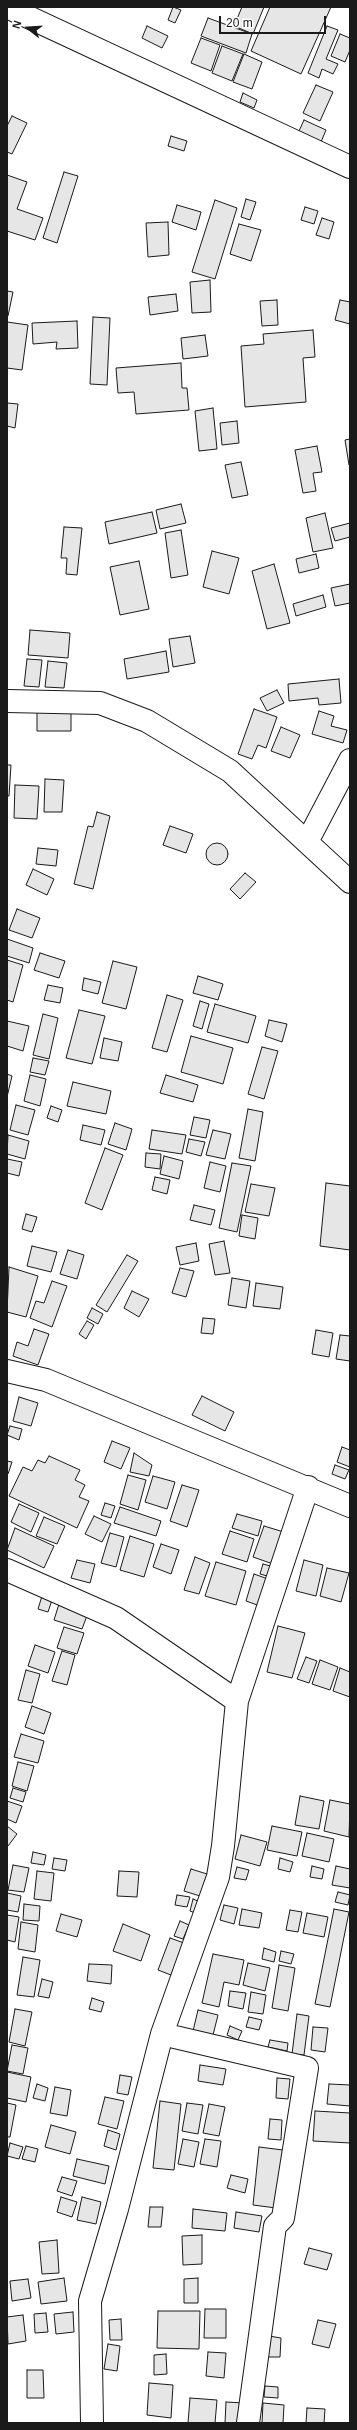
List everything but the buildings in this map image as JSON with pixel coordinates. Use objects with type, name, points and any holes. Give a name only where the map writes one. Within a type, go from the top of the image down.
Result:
[{"type":"street","points":[[7,7],[350,166]]},
{"type":"street","points":[[7,701],[100,703],[147,721],[230,771],[350,882]]},
{"type":"street","points":[[307,842],[350,760]]},
{"type":"street","points":[[7,1372],[46,1380],[308,1487],[350,1506]]},
{"type":"street","points":[[92,2423],[90,2301],[119,2202],[162,2034],[218,1877],[223,1846],[237,1702],[308,1487]]},
{"type":"street","points":[[7,1570],[116,1618],[237,1702]]},
{"type":"street","points":[[162,2034],[308,2068],[283,2218],[275,2226],[248,2423]]}]
